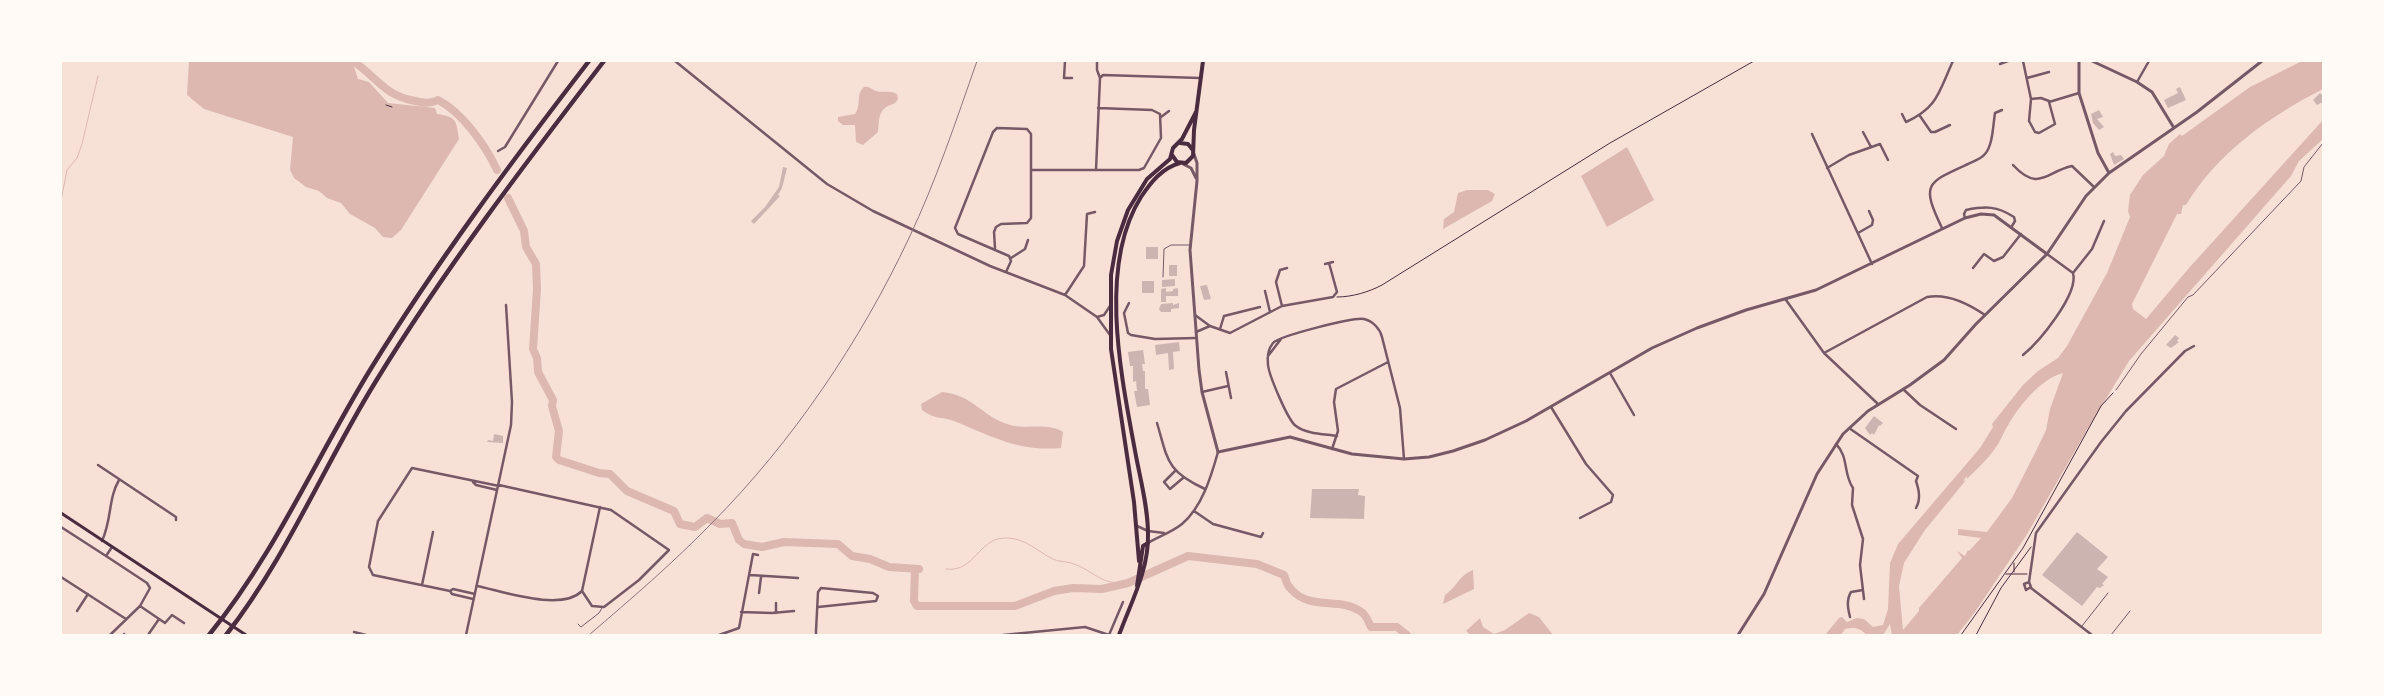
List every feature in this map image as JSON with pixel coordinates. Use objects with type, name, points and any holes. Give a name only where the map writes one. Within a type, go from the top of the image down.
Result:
[{"type":"highway","points":[[209,635],[252,576],[347,408],[412,304],[497,184],[589,61]]},
{"type":"highway","points":[[226,635],[258,592],[356,414],[404,338],[494,207],[604,61]]},
{"type":"main road","points":[[1139,578],[1143,573],[1148,544],[1148,531],[1122,371],[1117,315],[1120,258],[1133,212],[1142,195],[1156,177],[1166,169],[1191,159],[1203,61]]},
{"type":"main road","points":[[1118,635],[1137,588],[1139,561],[1137,526],[1110,336],[1111,275],[1117,241],[1124,219],[1143,185],[1172,155],[1173,148],[1180,143],[1196,112]]},
{"type":"main road","points":[[1180,143],[1188,144],[1193,152]]},
{"type":"main road","points":[[1172,155],[1181,164]]},
{"type":"main road","points":[[61,513],[246,635]]},
{"type":"main road","points":[[1139,561],[1143,546],[1148,544]]},
{"type":"street","points":[[498,151],[505,148],[558,61]]},
{"type":"street","points":[[675,61],[816,176],[850,198],[897,222],[1006,272],[1065,295],[1097,317],[1103,323],[1110,336]]},
{"type":"street","points":[[1064,78],[1065,61]]},
{"type":"street","points":[[1096,170],[1100,78],[1097,70],[1097,61]]},
{"type":"street","points":[[1902,114],[1906,122],[1920,116],[1936,99],[1953,61]]},
{"type":"street","points":[[2000,64],[2008,61]]},
{"type":"street","points":[[2023,61],[2031,100],[2029,121],[2034,131],[2039,133],[2055,124],[2049,102],[2042,98],[2031,100]]},
{"type":"street","points":[[2079,61],[2079,93],[2098,153],[2109,173]]},
{"type":"street","points":[[2092,61],[2137,82],[2152,92],[2174,128]]},
{"type":"street","points":[[2137,82],[2149,61]]},
{"type":"street","points":[[1738,635],[1764,594],[1817,474],[1835,443],[1849,427],[1878,404],[1944,360],[1985,315],[2046,254],[2080,204],[2109,173],[2174,128],[2262,61]]},
{"type":"street","points":[[2027,78],[2048,72]]},
{"type":"street","points":[[1100,78],[1107,74],[1200,78]]},
{"type":"street","points":[[1059,78],[1072,78]]},
{"type":"street","points":[[2049,102],[2079,93]]},
{"type":"street","points":[[1032,170],[1139,170],[1144,168],[1161,138],[1161,117],[1158,112],[1152,110],[1098,108]]},
{"type":"street","points":[[1942,228],[1931,206],[1931,186],[1938,177],[1984,156],[1989,148],[1995,113],[2002,110]]},
{"type":"street","points":[[1161,117],[1169,111]]},
{"type":"street","points":[[1920,116],[1931,132],[1950,125]]},
{"type":"street","points":[[995,248],[994,232],[996,227],[1001,224],[1024,224],[1030,221],[1031,134],[1029,130],[1024,128],[995,129],[955,228],[958,234],[995,248],[1011,258]]},
{"type":"street","points":[[1863,132],[1871,147]]},
{"type":"street","points":[[1812,134],[1872,264]]},
{"type":"street","points":[[1827,168],[1849,155],[1880,144],[1888,160]]},
{"type":"street","points":[[1148,544],[1180,526],[1194,511],[1205,489],[1218,452],[1202,392],[1196,338],[1190,245],[1197,181],[1197,163],[1193,152]]},
{"type":"street","points":[[1181,164],[1191,168],[1197,181]]},
{"type":"street","points":[[2013,165],[2024,174],[2038,179],[2045,179],[2072,166],[2094,187]]},
{"type":"street","points":[[1965,218],[1966,210],[1992,206],[2004,210],[2014,217],[2015,221],[2012,226]]},
{"type":"street","points":[[1858,233],[1872,225],[1873,220],[1869,211]]},
{"type":"street","points":[[1065,295],[1082,269],[1087,214],[1095,212]]},
{"type":"street","points":[[1218,452],[1290,437],[1352,454],[1404,459],[1429,457],[1479,442],[1551,407],[1652,348],[1697,328],[1746,310],[1816,290],[1942,228],[1965,218],[1981,214],[1994,214],[2073,273]]},
{"type":"street","points":[[2023,355],[2046,333],[2074,285],[2073,273],[2092,249],[2104,221]]},
{"type":"street","points":[[1973,268],[1984,254],[1994,261],[2000,259],[2021,234]]},
{"type":"street","points":[[1006,272],[1011,258],[1025,249],[1028,240]]},
{"type":"street","points":[[1324,264],[1333,262]]},
{"type":"street","points":[[1195,315],[1210,326],[1230,333],[1282,306],[1333,297],[1337,292],[1329,263]]},
{"type":"street","points":[[1282,306],[1276,282],[1280,270],[1287,268]]},
{"type":"street","points":[[1265,290],[1270,312]]},
{"type":"street","points":[[1824,353],[1927,297],[1943,297],[1972,306],[1985,315]]},
{"type":"street","points":[[1786,300],[1824,353],[1878,404]]},
{"type":"street","points":[[1129,303],[1124,313],[1128,333],[1131,335],[1155,339],[1196,338]]},
{"type":"street","points":[[466,635],[511,426],[512,402],[506,305]]},
{"type":"street","points":[[1097,317],[1104,314],[1110,306]]},
{"type":"street","points":[[1220,329],[1224,316],[1260,307]]},
{"type":"street","points":[[1103,323],[1116,321],[1117,315]]},
{"type":"street","points":[[1337,436],[1304,430],[1292,422],[1269,370],[1268,357],[1271,345],[1282,338],[1353,319],[1364,320],[1373,324],[1381,333],[1400,408],[1404,459]]},
{"type":"street","points":[[1196,332],[1210,326]]},
{"type":"street","points":[[2092,635],[2031,588],[2029,582],[2036,533],[2101,442],[2126,411],[2184,351],[2194,346]]},
{"type":"street","points":[[1332,449],[1337,436],[1334,396],[1336,390],[1388,362]]},
{"type":"street","points":[[1226,372],[1231,398]]},
{"type":"street","points":[[1609,372],[1634,415]]},
{"type":"street","points":[[1202,392],[1228,386]]},
{"type":"street","points":[[1903,389],[1920,405],[1956,429]]},
{"type":"street","points":[[1551,407],[1586,464],[1613,496],[1611,502],[1580,518]]},
{"type":"street","points":[[1157,422],[1167,458],[1175,471],[1183,478],[1205,489]]},
{"type":"street","points":[[1849,427],[1918,476]]},
{"type":"street","points":[[1835,443],[1846,456],[1848,480],[1854,488],[1852,505],[1863,539],[1860,565],[1864,599]]},
{"type":"street","points":[[98,466],[176,517],[176,520]]},
{"type":"street","points":[[474,599],[452,594],[450,591],[376,577],[370,573],[369,567],[378,521],[412,468],[473,482],[476,485],[498,490]]},
{"type":"street","points":[[1175,471],[1164,482],[1170,490],[1183,478]]},
{"type":"street","points":[[1916,508],[1919,497],[1916,481],[1923,472]]},
{"type":"street","points":[[102,541],[110,522],[112,493],[119,480]]},
{"type":"street","points":[[473,482],[478,480],[600,507],[620,515],[669,550],[624,592],[602,607],[592,606],[582,591]]},
{"type":"street","points":[[477,586],[543,600],[576,596],[582,591],[600,507]]},
{"type":"street","points":[[1194,511],[1214,524],[1261,537],[1262,533]]},
{"type":"street","points":[[1137,526],[1148,531],[1165,533]]},
{"type":"street","points":[[61,527],[148,583],[150,588],[140,606],[110,635]]},
{"type":"street","points":[[422,585],[433,532]]},
{"type":"street","points":[[106,556],[112,547]]},
{"type":"street","points":[[719,635],[739,628],[754,554],[758,555]]},
{"type":"street","points":[[750,575],[798,578]]},
{"type":"street","points":[[61,577],[126,619]]},
{"type":"street","points":[[759,593],[761,577]]},
{"type":"street","points":[[2029,582],[2025,583],[2024,587],[2026,590],[2031,588]]},
{"type":"street","points":[[816,635],[818,592],[824,588],[873,592],[878,596],[876,601],[818,607]]},
{"type":"street","points":[[450,591],[453,589],[475,594]]},
{"type":"street","points":[[1850,618],[1849,595],[1851,592],[1862,590]]},
{"type":"street","points":[[76,611],[88,594]]},
{"type":"street","points":[[1003,635],[1085,627],[1110,635],[1123,602]]},
{"type":"street","points":[[776,603],[776,613]]},
{"type":"street","points":[[140,606],[165,623],[172,615],[184,623]]},
{"type":"street","points":[[741,612],[776,613],[794,611]]},
{"type":"street","points":[[148,635],[159,619]]},
{"type":"street","points":[[1115,621],[1123,624]]},
{"type":"street","points":[[354,632],[366,635]]},
{"type":"lane","points":[[2116,390],[2141,354],[2188,297],[2193,295],[2301,181],[2304,167],[2323,143]]},
{"type":"lane","points":[[1163,277],[1164,249],[1171,245],[1190,245]]},
{"type":"lane","points":[[2082,626],[2108,593]]},
{"type":"lane","points":[[578,624],[581,627],[599,613],[602,607]]},
{"type":"lane","points":[[2111,635],[2130,611]]},
{"type":"path","points":[[1333,297],[1344,297],[1382,285],[1610,143],[1754,61]]},
{"type":"path","points":[[386,105],[391,107],[392,103]]},
{"type":"path","points":[[1961,635],[2013,562],[2059,486],[2100,406],[2116,390]]},
{"type":"path","points":[[1976,635],[2001,588],[2014,572],[2026,550],[2033,545]]},
{"type":"path","points":[[2013,562],[2014,572]]},
{"type":"path","points":[[2004,574],[2014,572],[2026,574]]},
{"type":"shaded area","points":[[189,61],[349,61],[353,64],[358,79],[369,82],[388,103],[435,108],[437,114],[452,118],[456,124],[459,139],[401,230],[392,238],[383,237],[375,228],[350,214],[341,203],[327,198],[319,191],[306,187],[294,178],[290,170],[293,137],[204,109],[187,95]]},
{"type":"shaded area","points":[[2302,61],[2323,61],[2323,89],[2284,111],[2246,138],[2213,169],[2186,205],[2183,205],[2181,214],[2177,214],[2132,304],[2133,309],[2146,319],[2189,268],[2323,120],[2323,139],[2299,161],[2291,176],[2129,361],[2026,536],[1975,612],[1957,635],[1892,635],[1890,624],[1883,635],[1867,635],[1859,629],[1852,628],[1845,629],[1841,635],[1825,635],[1842,617],[1847,622],[1857,618],[1864,619],[1873,627],[1883,625],[1888,609],[1890,563],[1898,544],[1980,448],[1993,427],[1992,424],[2023,385],[2038,371],[2058,358],[2067,346],[2107,273],[2130,217],[2128,211],[2130,195],[2143,175],[2164,156],[2169,144],[2180,134],[2182,136],[2250,87]],"holes":[[[2063,373],[2050,409],[2046,430],[2012,498],[1987,532],[1958,529],[1958,535],[1981,538],[1968,550],[1965,556],[1957,551],[1962,558],[1919,608],[1919,611],[1903,630],[1899,586],[1904,563],[1925,530],[1966,480],[1963,481],[1993,451],[2023,403],[2038,387],[2054,376]]]},
{"type":"shaded area","points":[[864,87],[869,87],[879,92],[897,94],[898,99],[882,111],[878,132],[863,145],[856,142],[855,125],[843,125],[838,121],[838,117],[855,114],[861,90]]},
{"type":"shaded area","points":[[1627,147],[1654,200],[1607,227],[1581,176]]},
{"type":"shaded area","points":[[1467,190],[1488,190],[1495,194],[1492,201],[1443,229],[1444,219],[1454,212],[1458,193]]},
{"type":"shaded area","points":[[942,392],[962,397],[992,417],[1010,425],[1057,429],[1063,432],[1061,448],[1032,448],[1006,442],[954,421],[934,417],[922,410],[921,404]]},
{"type":"shaded area","points":[[1473,570],[1474,589],[1443,604],[1445,595],[1464,575]]},
{"type":"shaded area","points":[[1529,613],[1539,617],[1553,635],[1471,635],[1466,631],[1480,618],[1483,627],[1494,634],[1505,630]]},
{"type":"building","points":[[2180,87],[2186,100],[2168,108],[2164,100],[2178,93],[2176,89]]},
{"type":"building","points":[[2320,93],[2323,96],[2323,102],[2317,105],[2313,100]]},
{"type":"building","points":[[2099,110],[2103,117],[2097,119],[2104,127],[2099,130],[2093,123],[2091,114]]},
{"type":"building","points":[[2113,152],[2115,156],[2121,155],[2124,159],[2114,165],[2110,154]]},
{"type":"building","points":[[783,167],[787,168],[782,188],[778,195],[780,196],[754,224],[751,221],[765,207],[779,187]]},
{"type":"building","points":[[1146,247],[1158,247],[1158,259],[1146,259]]},
{"type":"building","points":[[1169,265],[1177,265],[1177,276],[1169,276]]},
{"type":"building","points":[[1175,279],[1175,286],[1162,287],[1162,280]]},
{"type":"building","points":[[1142,281],[1154,281],[1154,293],[1142,293]]},
{"type":"building","points":[[1207,285],[1211,299],[1204,300],[1200,286]]},
{"type":"building","points":[[1166,288],[1166,292],[1178,288],[1178,296],[1166,296],[1166,302],[1161,302],[1161,289]]},
{"type":"building","points":[[1173,303],[1173,305],[1179,303],[1179,308],[1171,309],[1171,312],[1161,312],[1159,309],[1161,304]]},
{"type":"building","points":[[2175,335],[2179,338],[2177,341],[2179,342],[2171,348],[2166,345]]},
{"type":"building","points":[[1179,342],[1180,351],[1173,352],[1174,369],[1169,370],[1168,353],[1156,355],[1155,345]]},
{"type":"building","points":[[1143,350],[1145,364],[1142,364],[1143,371],[1145,371],[1145,389],[1148,389],[1150,405],[1137,407],[1134,391],[1137,391],[1136,381],[1133,382],[1133,366],[1130,366],[1128,352]]},
{"type":"building","points":[[1874,416],[1883,423],[1879,425],[1874,435],[1872,433],[1870,435],[1865,428]]},
{"type":"building","points":[[494,434],[503,436],[503,443],[487,442],[488,440],[493,441]]},
{"type":"building","points":[[1312,489],[1359,489],[1358,495],[1365,496],[1364,519],[1310,518]]},
{"type":"building","points":[[2077,532],[2108,557],[2097,569],[2108,577],[2102,584],[2104,585],[2100,588],[2097,587],[2082,606],[2042,575]]},
{"type":"waterway","points":[[353,61],[395,95],[424,103],[438,100],[447,105],[472,130],[487,151],[497,170]]},
{"type":"waterway","points":[[61,201],[67,170],[77,158],[82,144],[98,76]]},
{"type":"waterway","points":[[508,198],[524,231],[526,247],[536,264],[537,289],[533,349],[537,358],[538,372],[553,400],[552,406],[559,431],[556,457],[559,460],[599,473],[610,474],[627,491],[674,511],[680,524],[695,527],[707,518],[720,524],[732,523],[739,540],[744,544],[762,547],[784,542],[838,544],[852,556],[870,559],[889,567],[919,569]]},
{"type":"waterway","points":[[946,569],[956,569],[964,566],[990,543],[998,539],[1008,538],[1027,543],[1055,560],[1079,566],[1103,580],[1128,583]]},
{"type":"waterway","points":[[915,569],[914,601],[917,606],[1015,606],[1054,591],[1073,588],[1102,589],[1128,583],[1188,556],[1257,564],[1284,575],[1290,588],[1307,600],[1351,607],[1364,614],[1371,627],[1397,627],[1407,635]]},
{"type":"railway","points":[[589,635],[667,567],[712,523],[770,459],[822,389],[869,315],[909,238],[937,173],[977,61]]}]
